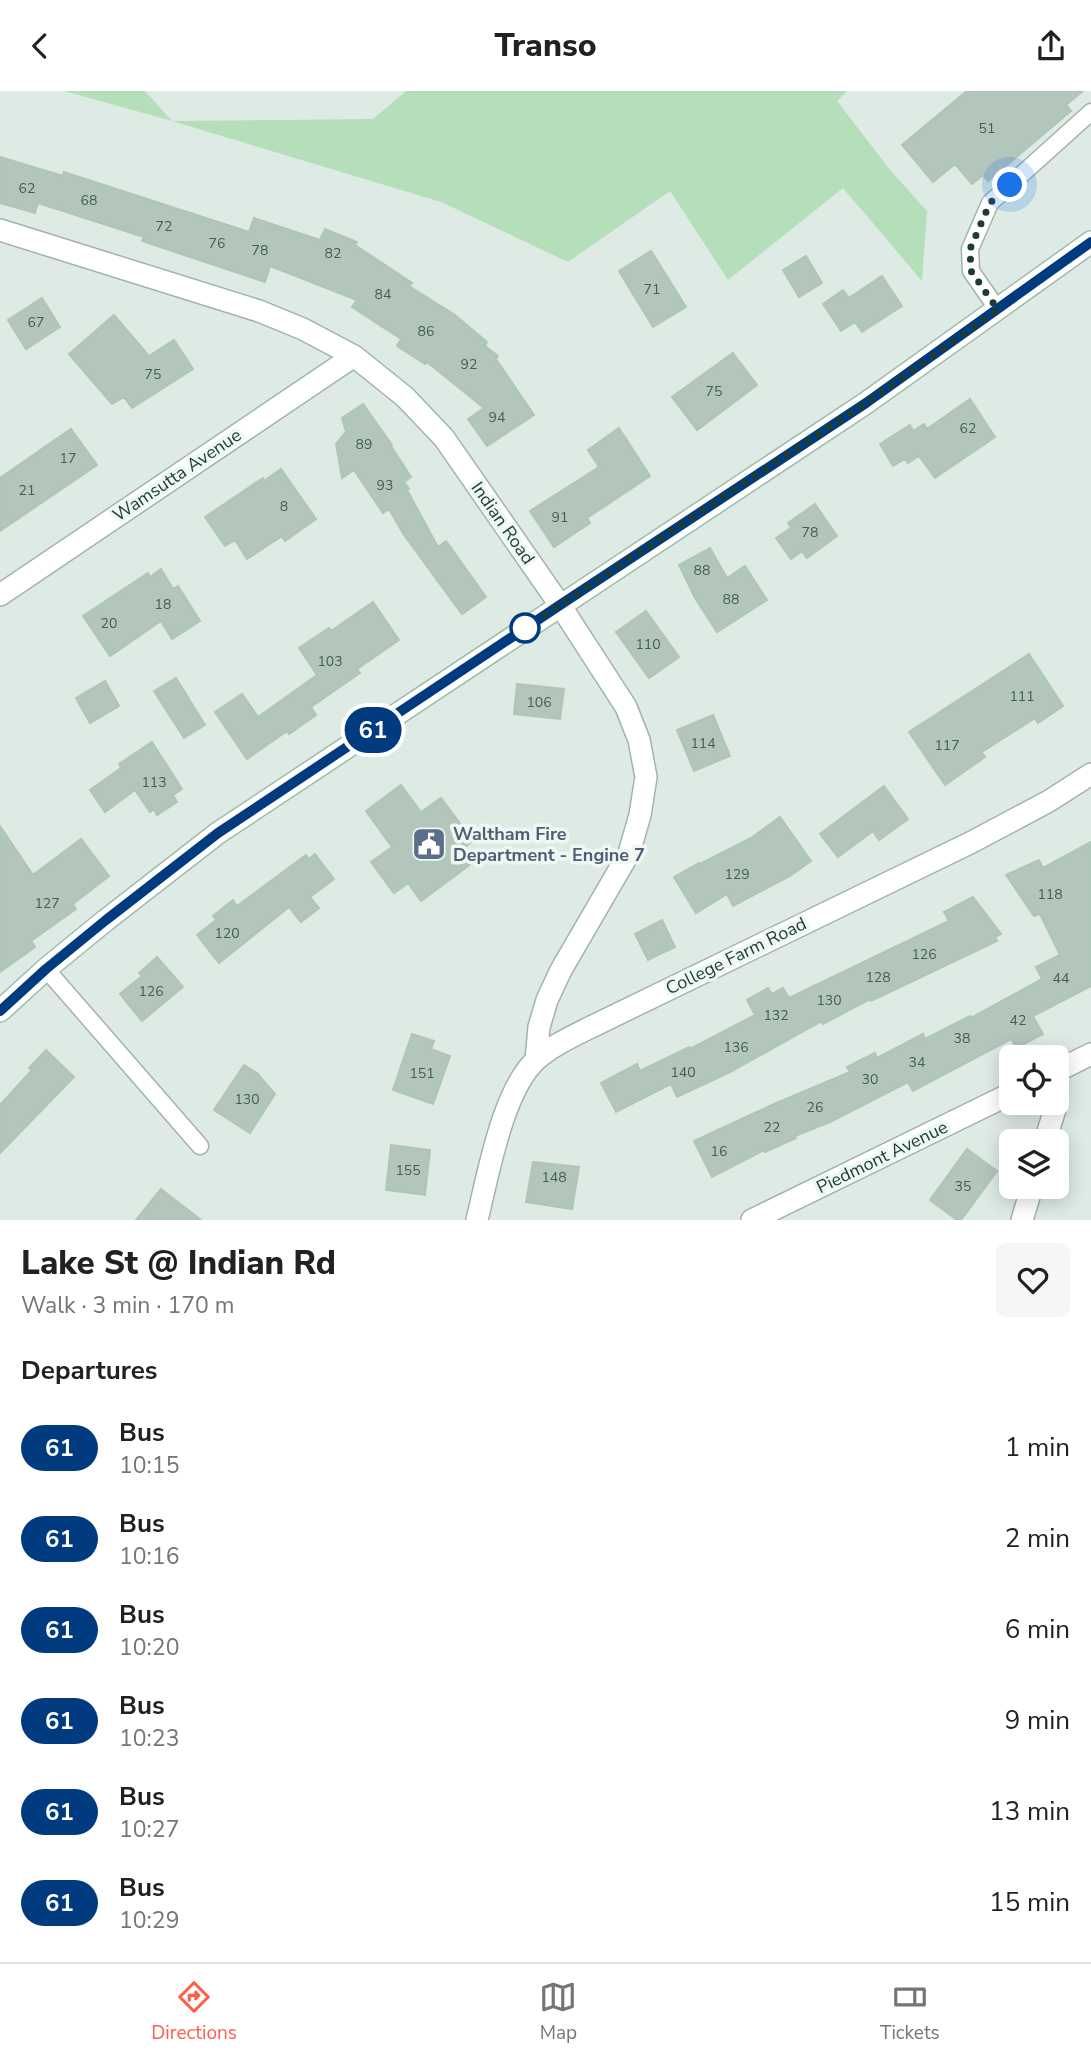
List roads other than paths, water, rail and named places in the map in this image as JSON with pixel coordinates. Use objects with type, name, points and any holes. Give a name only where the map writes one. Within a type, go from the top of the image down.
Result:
[{"type":"street","name":"Indian Road","points":[[0,230],[259,311],[303,329],[354,356],[405,397],[444,438],[560,605],[626,707],[639,740],[646,777],[640,815],[629,853],[561,970],[547,1000],[536,1060]]},
{"type":"street","points":[[0,1011],[46,969],[134,897],[218,833],[866,403],[1091,242]]},
{"type":"street","name":"Wamsutta Avenue","points":[[0,595],[354,356]]},
{"type":"street","name":"College Farm Road","points":[[477,1220],[504,1115],[517,1085],[536,1060],[589,1028],[993,831],[1049,801],[1091,774]]},
{"type":"street","points":[[1069,1065],[1091,1054]]},
{"type":"street","name":"Piedmont Avenue","points":[[752,1220],[999,1099]]},
{"type":"street","points":[[1022,1220],[1028,1199]]},
{"type":"lane","points":[[998,310],[971,271],[970,249],[990,203],[1091,112]]},
{"type":"lane","points":[[46,969],[200,1146]]},
{"type":"place","name":"Waltham Fire Department - Engine 7","points":[[429,844]]}]
